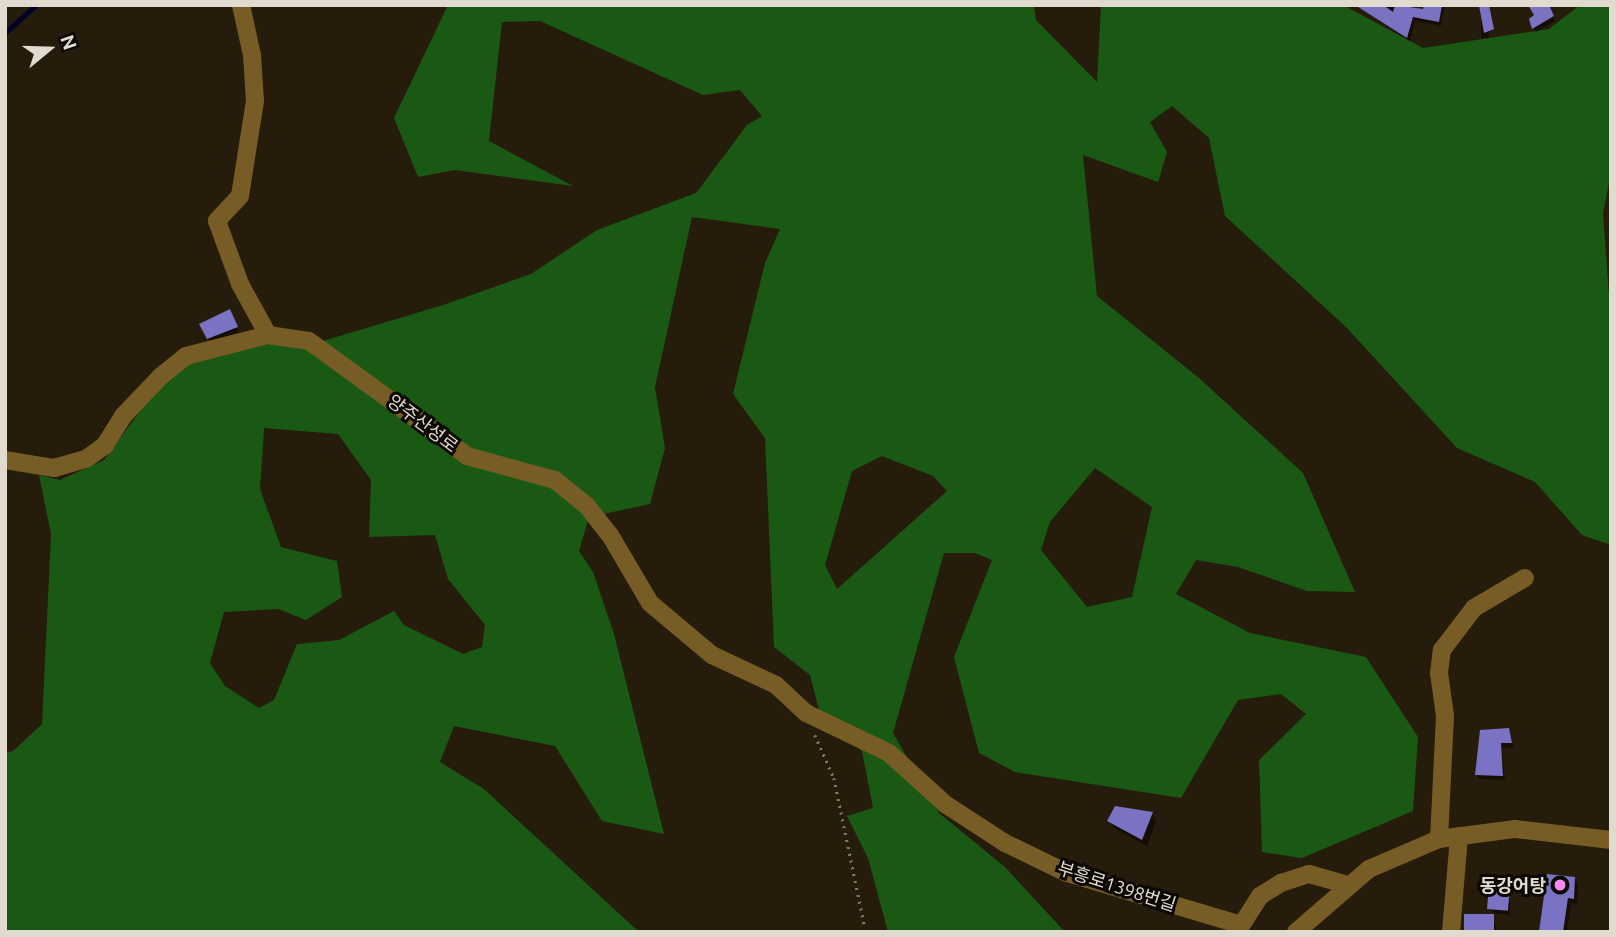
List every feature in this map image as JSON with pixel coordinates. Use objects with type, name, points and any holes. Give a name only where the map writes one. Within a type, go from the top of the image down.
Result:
[{"type":"street","points":[[241,5],[252,55],[254,101],[240,196],[217,221],[240,284],[268,335]]},
{"type":"street","name":"양주산성로","points":[[5,460],[54,468],[86,459],[105,445],[123,416],[160,377],[186,356],[268,335],[309,341],[467,456],[555,480],[587,506],[610,535]]},
{"type":"street","name":"부흥로1398번길","points":[[610,535],[650,603],[712,655],[776,685],[806,713],[889,753],[945,804],[1005,843],[1067,873],[1238,928]]},
{"type":"street","points":[[1439,839],[1445,728],[1439,673],[1442,650],[1474,608],[1525,578]]},
{"type":"street","points":[[1296,932],[1348,885],[1388,859],[1439,839],[1515,829],[1611,840]]},
{"type":"street","points":[[1451,932],[1459,836]]},
{"type":"street","points":[[1238,928],[1260,896],[1281,883],[1309,874],[1348,885]]},
{"type":"path","points":[[806,713],[834,778],[865,928]]},
{"type":"green space","points":[[448,5],[1034,5],[1036,20],[1097,82],[1101,5],[1343,5],[1423,48],[1549,29],[1580,5],[1611,5],[1611,173],[1603,213],[1611,322],[1611,545],[1582,535],[1535,482],[1457,448],[1346,327],[1225,216],[1209,138],[1172,106],[1150,122],[1167,152],[1158,182],[1083,155],[1097,296],[1199,378],[1303,473],[1355,592],[1307,591],[1238,567],[1196,560],[1176,594],[1250,633],[1366,657],[1418,737],[1413,811],[1302,858],[1262,852],[1259,760],[1306,714],[1281,694],[1238,700],[1181,798],[1015,772],[979,753],[954,657],[992,560],[975,553],[944,553],[893,733],[939,813],[1005,867],[1065,932],[888,932],[868,858],[847,816],[873,808],[862,751],[822,721],[810,675],[774,647],[765,438],[733,394],[765,263],[780,229],[692,217],[655,387],[665,448],[650,504],[589,517],[579,551],[593,572],[614,634],[664,834],[602,821],[555,746],[454,726],[440,762],[484,789],[639,932],[5,932],[5,753],[13,751],[42,724],[51,534],[39,475],[60,480],[104,460],[143,407],[183,364],[267,340],[313,344],[443,305],[531,274],[597,230],[696,193],[747,125],[762,116],[740,90],[703,95],[540,21],[502,22],[489,141],[573,186],[455,170],[418,177],[394,118]],"holes":[[[264,428],[338,434],[371,480],[369,537],[435,535],[448,579],[485,625],[482,647],[463,654],[404,625],[394,611],[339,640],[297,644],[274,700],[259,708],[225,686],[210,663],[224,612],[278,609],[306,620],[342,597],[337,561],[281,547],[260,489]],[[882,456],[933,476],[947,491],[837,589],[825,565],[852,471]],[[1095,468],[1152,507],[1132,597],[1087,607],[1041,550],[1050,522]]]},
{"type":"building","points":[[1355,5],[1383,5],[1393,12],[1395,5],[1423,9],[1424,5],[1442,5],[1439,22],[1413,17],[1407,38]]},
{"type":"building","points":[[1479,5],[1489,5],[1494,29],[1484,33]]},
{"type":"building","points":[[1528,5],[1549,5],[1554,16],[1532,29],[1529,19],[1534,15]]},
{"type":"building","points":[[230,309],[238,327],[207,339],[199,324]]},
{"type":"building","points":[[1509,728],[1512,743],[1501,743],[1503,776],[1475,775],[1480,730]]},
{"type":"building","points":[[1115,806],[1153,812],[1142,840],[1107,821]]},
{"type":"building","points":[[1547,874],[1575,877],[1574,899],[1568,898],[1563,932],[1539,932]]},
{"type":"building","points":[[1489,886],[1510,888],[1508,911],[1487,909]]},
{"type":"building","points":[[1464,914],[1494,914],[1494,932],[1464,932]]},
{"type":"waterway","points":[[5,33],[36,5]]},
{"type":"place","name":"동강어탕","points":[[1560,885]]}]
